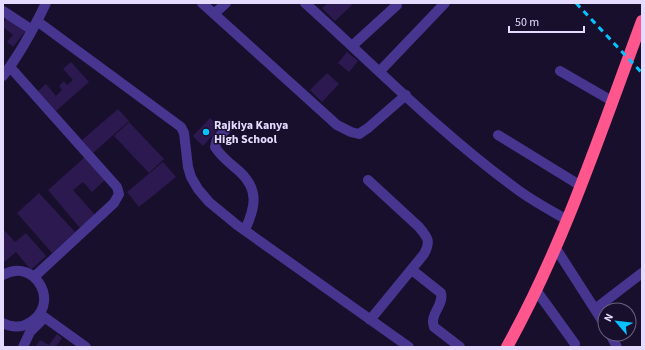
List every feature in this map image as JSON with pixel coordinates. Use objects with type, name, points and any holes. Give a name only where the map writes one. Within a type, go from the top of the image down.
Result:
[{"type":"highway","points":[[507,347],[524,316],[567,220],[642,21]]},
{"type":"street","points":[[3,76],[10,67],[46,3]]},
{"type":"street","points":[[202,3],[337,125],[351,132],[359,134],[368,128],[406,95]]},
{"type":"street","points":[[214,14],[226,3]]},
{"type":"street","points":[[305,3],[473,155],[517,190],[567,220]]},
{"type":"street","points":[[380,71],[445,3]]},
{"type":"street","points":[[352,46],[397,5]]},
{"type":"street","points":[[3,11],[34,25],[181,127],[184,133],[188,167],[191,177],[198,189],[209,202],[245,230],[405,346]]},
{"type":"street","points":[[10,67],[117,187],[119,194],[114,203],[34,277]]},
{"type":"street","points":[[560,71],[612,101]]},
{"type":"street","points":[[230,125],[217,139],[215,148],[219,154],[241,173],[254,195],[252,210],[245,230]]},
{"type":"street","points":[[498,135],[581,186]]},
{"type":"street","points":[[368,180],[427,236],[428,241],[428,247],[424,254],[370,320]]},
{"type":"street","points":[[555,247],[597,312]]},
{"type":"street","points":[[412,270],[441,293],[441,303],[432,323],[434,327],[460,347]]},
{"type":"street","points":[[3,275],[16,271],[26,272],[40,283],[44,294],[42,316],[30,332],[23,347]]},
{"type":"street","points":[[595,309],[642,273]]},
{"type":"street","points":[[536,290],[575,344]]},
{"type":"street","points":[[3,334],[6,324],[15,327],[25,326],[42,316]]},
{"type":"street","points":[[42,316],[86,347]]},
{"type":"building","points":[[328,3],[350,3],[352,5],[335,21],[322,8]]},
{"type":"building","points":[[7,18],[25,32],[13,47],[7,42],[13,35],[3,27],[3,23]]},
{"type":"building","points":[[347,52],[358,61],[349,72],[338,63]]},
{"type":"building","points":[[71,62],[89,82],[56,111],[38,91],[46,84],[56,96],[62,90],[59,86],[64,81],[67,85],[73,80],[63,69]]},
{"type":"building","points":[[327,73],[339,84],[322,102],[310,90]]},
{"type":"building","points":[[118,109],[129,121],[93,153],[82,140]]},
{"type":"building","name":"Rajkiya Kanya High School","points":[[210,118],[220,127],[203,146],[193,136]]},
{"type":"building","points":[[129,122],[164,159],[149,173],[114,136]]},
{"type":"building","points":[[85,157],[105,180],[92,192],[83,182],[73,190],[95,215],[80,228],[48,190]]},
{"type":"building","points":[[163,162],[176,177],[139,207],[127,192]]},
{"type":"building","points":[[39,193],[75,232],[52,253],[17,213]]},
{"type":"building","points":[[5,231],[15,242],[26,233],[46,256],[31,270],[16,252],[3,263],[3,232]]},
{"type":"building","points":[[57,334],[62,338],[56,347],[35,347],[40,340],[49,345]]},
{"type":"railway","points":[[576,3],[642,73]]},
{"type":"place","name":"Rajkiya Kanya High School","points":[[206,132]]}]
